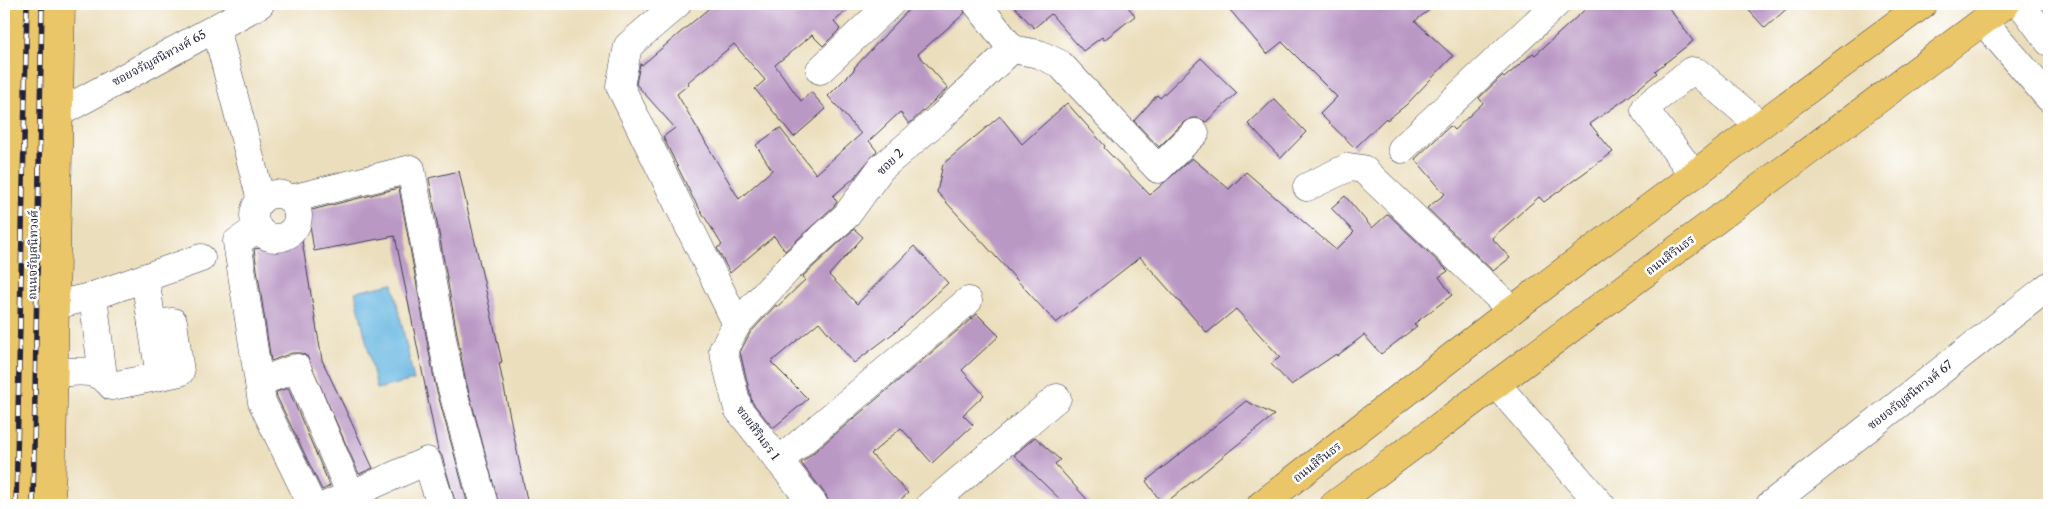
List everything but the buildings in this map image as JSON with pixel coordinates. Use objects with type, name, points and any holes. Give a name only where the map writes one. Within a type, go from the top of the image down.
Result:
[{"type":"main road","name":"ถนนจรัญสนิทวงศ์","points":[[8,505],[19,4]]},
{"type":"main road","name":"ถนนจรัญสนิทวงศ์","points":[[28,505],[39,4]]},
{"type":"main road","name":"ถนนจรัญสนิทวงศ์","points":[[52,505],[61,4]]},
{"type":"main road","name":"ถนนสิรินธร","points":[[1261,505],[1512,310],[1923,4]]},
{"type":"main road","name":"ถนนสิรินธร","points":[[1334,505],[2006,4]]},
{"type":"street","name":"ซอยจรัญสนิทวงศ์ 65","points":[[59,113],[260,4]]},
{"type":"street","points":[[820,70],[890,4]]},
{"type":"street","points":[[977,4],[1012,49],[1039,54],[1060,64],[1158,169],[1195,133]]},
{"type":"street","points":[[1402,149],[1556,4]]},
{"type":"street","points":[[2021,4],[2049,42],[2021,65]]},
{"type":"street","points":[[674,5],[628,46],[620,86],[737,324]]},
{"type":"street","points":[[1983,21],[2049,98]]},
{"type":"street","points":[[216,28],[261,200]]},
{"type":"street","name":"ซอย 2","points":[[737,324],[790,267],[847,215],[881,168],[941,117],[1012,49]]},
{"type":"street","points":[[1694,175],[1645,110],[1646,107],[1691,71],[1697,72],[1760,126]]},
{"type":"street","points":[[1307,187],[1349,168],[1364,169],[1512,310]]},
{"type":"street","points":[[291,199],[411,169],[450,381],[484,505]]},
{"type":"street","points":[[273,194],[279,194],[291,199],[296,204],[298,219],[291,232],[284,236],[270,237],[258,228],[255,213],[261,200],[273,194]]},
{"type":"street","points":[[258,228],[238,242],[262,402],[312,505]]},
{"type":"street","points":[[56,305],[93,296],[201,258]]},
{"type":"street","points":[[55,373],[93,372],[103,376],[112,386],[180,372],[173,322],[152,324],[144,278]]},
{"type":"street","name":"ซอยจรัญสนิทวงศ์ 67","points":[[1770,505],[2049,286]]},
{"type":"street","points":[[93,296],[103,376]]},
{"type":"street","points":[[779,461],[968,301]]},
{"type":"street","name":"ซอยสิรินธร 1","points":[[737,324],[722,350],[738,410],[814,505]]},
{"type":"street","points":[[259,382],[297,368],[339,500],[427,461],[441,505]]},
{"type":"street","points":[[1496,384],[1601,505]]},
{"type":"street","points":[[930,505],[1057,398]]},
{"type":"water","points":[[393,284],[414,380],[377,389],[355,292]]},
{"type":"railway","points":[[16,505],[27,4]]},
{"type":"railway","points":[[33,505],[42,4]]}]
